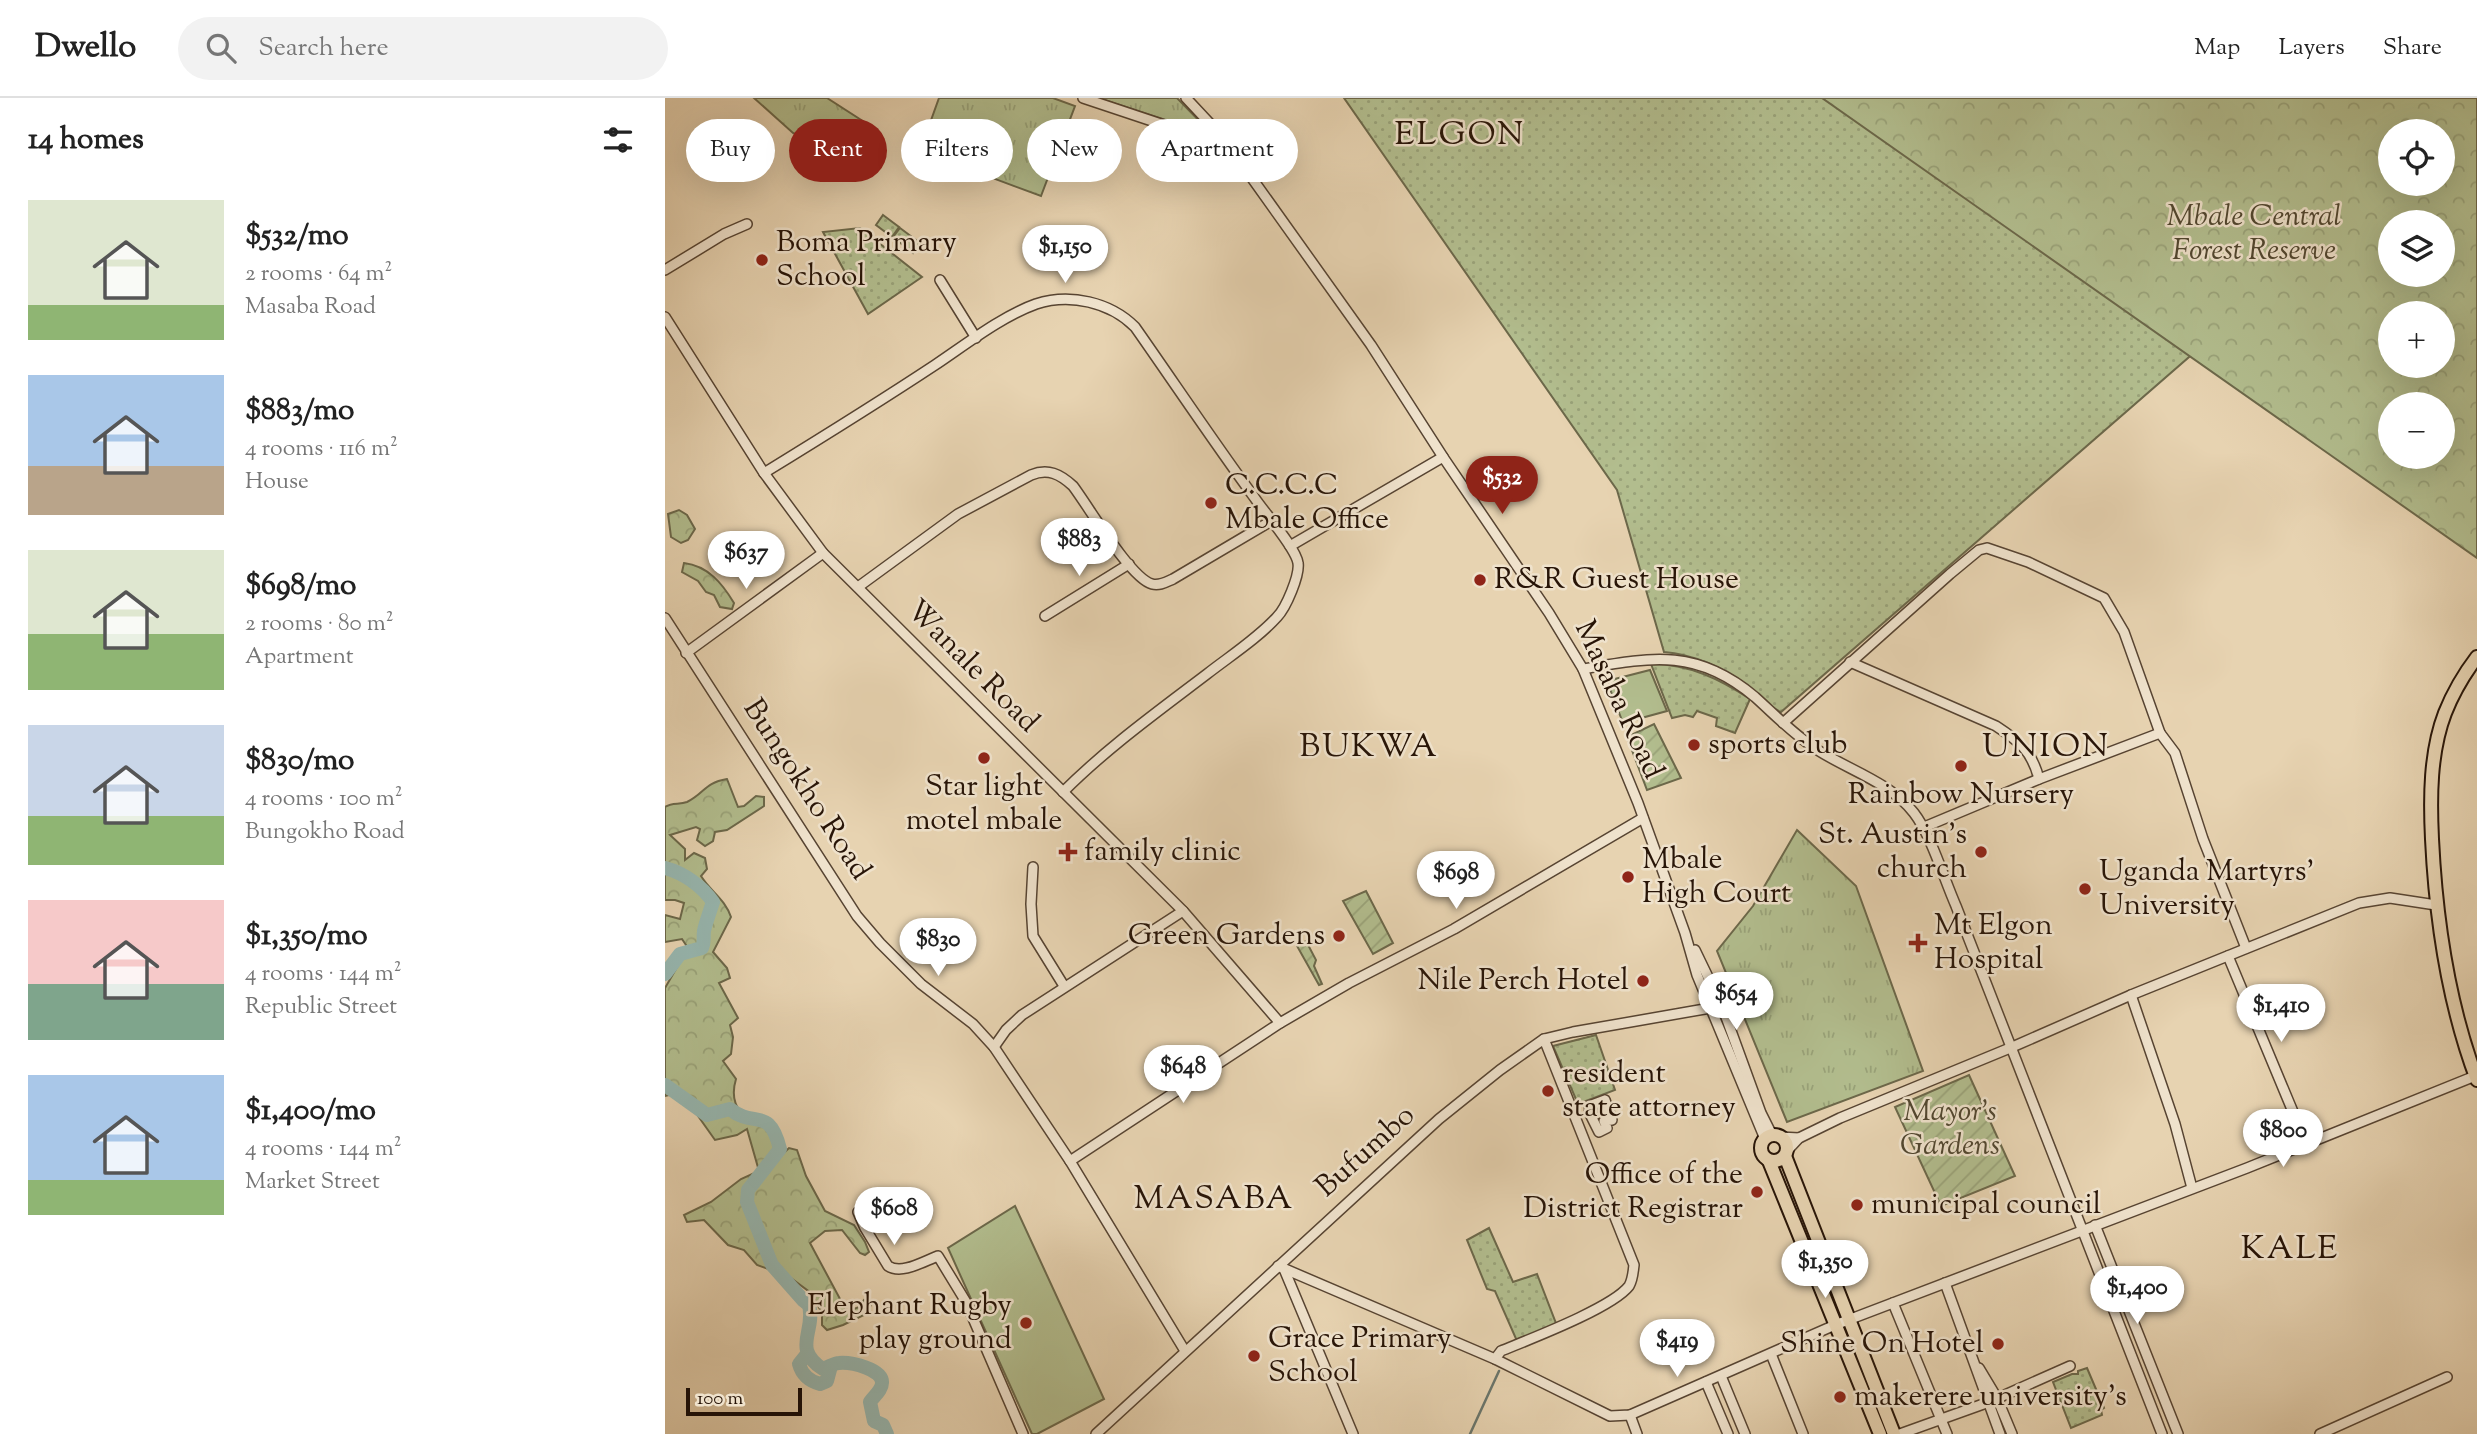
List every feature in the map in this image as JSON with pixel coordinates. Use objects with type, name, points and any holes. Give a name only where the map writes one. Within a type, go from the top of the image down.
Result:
[{"type":"main road","points":[[2476,1078],[2443,954],[2436,905],[2430,812],[2437,743],[2444,714],[2456,689],[2477,657]]},
{"type":"main road","points":[[1879,1434],[1769,1161],[1761,1151],[1761,1144],[1773,1137],[1785,1141],[1785,1154],[1894,1434]]},
{"type":"main road","points":[[1769,1161],[1780,1160],[1785,1154]]},
{"type":"street","points":[[1083,98],[1146,119]]},
{"type":"street","name":"Masaba Road","points":[[1186,98],[1206,119]]},
{"type":"street","name":"Masaba Road","points":[[1253,182],[1371,345],[1443,457],[1549,612],[1583,669],[1643,818],[1711,1010],[1773,1137]]},
{"type":"street","points":[[665,270],[724,234],[747,224]]},
{"type":"street","points":[[940,280],[976,338]]},
{"type":"street","points":[[764,473],[872,407],[976,338],[1036,304],[1058,300],[1083,301],[1123,314],[1135,327],[1290,546],[1298,563],[1298,570],[1287,601],[1277,617],[1127,734],[1091,764],[1063,793]]},
{"type":"street","name":"Wanale Road","points":[[665,317],[764,473],[823,554],[1183,911],[1280,1023]]},
{"type":"street","points":[[1290,546],[1443,457]]},
{"type":"street","points":[[858,587],[958,514],[1043,471],[1063,477],[1073,486],[1129,564],[1141,578],[1151,584],[1160,584],[1196,566],[1271,521]]},
{"type":"street","points":[[1783,723],[1979,550],[1994,549],[2028,562],[2103,598],[2124,632],[2160,733],[2175,752],[2203,839],[2246,948]]},
{"type":"street","points":[[686,653],[823,554]]},
{"type":"street","points":[[1045,616],[1129,564]]},
{"type":"street","name":"Bungokho Road","points":[[665,618],[857,916],[921,984],[973,1024],[994,1047],[1070,1161],[1185,1351]]},
{"type":"street","points":[[1583,669],[1638,659],[1683,660],[1724,676],[1755,698],[1814,748],[1893,793],[1914,813],[1956,906],[2162,1434]]},
{"type":"street","points":[[1850,662],[1996,726],[2017,740],[2034,761],[2039,779]]},
{"type":"street","points":[[1922,828],[2039,779],[2160,733]]},
{"type":"street","points":[[1070,1161],[1280,1023],[1349,983],[1454,929],[1643,818]]},
{"type":"street","points":[[1033,867],[1033,936],[1064,986]]},
{"type":"street","points":[[1785,1154],[1799,1138],[1893,1095],[2359,903],[2390,898],[2436,905]]},
{"type":"street","points":[[994,1047],[1021,1015],[1183,911]]},
{"type":"street","points":[[1685,933],[1722,1006],[1761,1113],[1773,1137],[1799,1138]]},
{"type":"street","points":[[2228,956],[2306,1143]]},
{"type":"street","points":[[2131,995],[2175,1124],[2192,1188]]},
{"type":"street","name":"Bufumbo","points":[[1096,1434],[1281,1267],[1439,1119],[1544,1039],[1722,1006]]},
{"type":"street","points":[[1495,1359],[1501,1351],[1564,1324],[1620,1294],[1632,1281],[1634,1265],[1544,1039]]},
{"type":"street","points":[[1281,1267],[1495,1359],[1610,1416],[1630,1415],[1835,1325],[2476,1078]]},
{"type":"street","points":[[1605,1100],[1607,1107],[1603,1108],[1605,1113],[1609,1111],[1612,1120],[1604,1121],[1607,1128],[1599,1132],[1589,1112],[1593,1111],[1589,1106],[1605,1100]]},
{"type":"street","points":[[858,1212],[888,1266],[901,1270],[938,1256],[967,1302],[1023,1434]]},
{"type":"street","points":[[2095,1225],[2178,1434]]},
{"type":"street","points":[[1281,1267],[1353,1434]]},
{"type":"street","points":[[1945,1283],[1978,1367],[2012,1434]]},
{"type":"street","points":[[1893,1303],[1947,1434]]},
{"type":"street","points":[[2117,1315],[2130,1311]]},
{"type":"street","points":[[1771,1354],[1803,1434]]},
{"type":"street","points":[[1900,1434],[1993,1400],[2070,1366]]},
{"type":"street","points":[[1721,1376],[1745,1434]]},
{"type":"street","points":[[2320,1434],[2447,1377]]},
{"type":"street","points":[[1706,1382],[1728,1434]]},
{"type":"street","points":[[1993,1400],[2000,1434]]},
{"type":"street","points":[[1630,1415],[1637,1434]]},
{"type":"green space","points":[[754,98],[827,98],[860,119],[789,119],[789,129]]},
{"type":"green space","points":[[939,98],[1053,98],[1075,106],[1070,119],[1027,119],[1027,182],[1046,182],[1041,196],[1003,182],[1013,182],[1013,119],[931,119]]},
{"type":"green space","points":[[1099,98],[1177,98],[1197,119],[1163,119]]},
{"type":"green space","name":"sports club","points":[[1344,98],[2012,98],[2273,284],[1781,712],[1737,678],[1717,667],[1685,655],[1664,652],[1617,490]]},
{"type":"green space","name":"Mbale Central Forest Reserve","points":[[1822,98],[2477,98],[2477,558]]},
{"type":"green space","points":[[883,215],[899,227],[892,237],[876,225]]},
{"type":"green space","points":[[860,228],[922,277],[868,314],[823,232]]},
{"type":"green space","points":[[900,228],[920,243],[913,253],[893,237]]},
{"type":"green space","points":[[679,510],[687,515],[695,529],[688,540],[681,543],[671,537],[668,514]]},
{"type":"green space","points":[[684,563],[700,568],[713,577],[734,603],[732,609],[720,607],[714,595],[706,592],[698,581],[682,572]]},
{"type":"green space","points":[[1651,664],[1678,667],[1703,674],[1750,699],[1735,733],[1716,726],[1717,718],[1697,711],[1693,717],[1685,715],[1672,718]]},
{"type":"green space","points":[[1650,670],[1667,711],[1623,723],[1607,681]]},
{"type":"green space","points":[[1654,724],[1681,778],[1647,790],[1627,737]]},
{"type":"green space","points":[[727,779],[738,807],[744,806],[756,796],[764,797],[764,806],[727,830],[715,832],[713,841],[705,846],[697,840],[700,829],[696,827],[670,835],[685,849],[685,860],[694,853],[705,858],[707,869],[701,876],[725,905],[731,917],[713,952],[727,968],[730,978],[719,983],[738,1018],[730,1025],[733,1037],[731,1054],[723,1061],[736,1079],[736,1105],[741,1113],[767,1119],[779,1133],[783,1141],[775,1150],[771,1165],[789,1148],[797,1150],[806,1176],[825,1211],[854,1225],[869,1252],[865,1255],[860,1253],[842,1230],[825,1231],[810,1243],[847,1312],[859,1307],[864,1300],[872,1303],[866,1314],[827,1330],[822,1325],[822,1313],[811,1293],[788,1276],[757,1265],[744,1250],[728,1245],[704,1220],[687,1222],[684,1215],[711,1202],[741,1179],[759,1171],[747,1129],[737,1135],[715,1140],[681,1092],[665,1096],[665,988],[688,948],[682,939],[665,942],[665,915],[680,919],[684,903],[665,900],[665,807],[687,802],[714,783]]},
{"type":"green space","points":[[1797,830],[1856,886],[1923,1071],[1787,1122],[1717,951],[1753,906]]},
{"type":"green space","points":[[1366,891],[1393,943],[1373,954],[1343,901]]},
{"type":"green space","points":[[1306,941],[1316,960],[1314,966],[1322,984],[1319,985],[1297,946]]},
{"type":"green space","points":[[1596,1035],[1615,1090],[1578,1104],[1553,1046]]},
{"type":"green space","name":"Mayor's Gardens","points":[[1969,1075],[2015,1176],[1941,1206],[1895,1107]]},
{"type":"green space","name":"Elephant Rugby play ground","points":[[1015,1206],[1104,1399],[1037,1434],[1032,1434],[948,1248]]},
{"type":"green space","points":[[1489,1228],[1513,1282],[1537,1274],[1557,1326],[1517,1341],[1495,1291],[1487,1289],[1467,1240]]},
{"type":"green space","points":[[2087,1368],[2104,1408],[2101,1410],[2102,1415],[2071,1428],[2053,1382],[2078,1374],[2078,1371]]},
{"type":"waterway","points":[[665,868],[692,881],[713,902],[702,948],[680,954],[665,974]]},
{"type":"waterway","points":[[665,1085],[707,1115],[730,1109],[746,1118],[766,1122],[771,1127],[780,1149],[748,1190],[747,1202],[772,1265],[809,1305],[810,1323],[806,1347],[808,1354],[823,1369],[835,1364],[858,1365],[872,1370],[881,1378],[882,1386],[870,1402],[874,1421],[883,1425],[887,1434]]},
{"type":"waterway","points":[[807,1354],[799,1364],[804,1374],[813,1381],[820,1384],[827,1381],[831,1366]]},
{"type":"waterway","points":[[1470,1434],[1499,1371]]},
{"type":"place","name":"Boma Primary School","points":[[762,260]]},
{"type":"place","name":"C.C.C.C Mbale Office","points":[[1211,503]]},
{"type":"place","name":"R&R Guest House","points":[[1480,580]]},
{"type":"place","name":"sports club","points":[[1694,745]]},
{"type":"place","name":"Star light motel mbale","points":[[984,758]]},
{"type":"place","name":"Rainbow Nursery","points":[[1961,766]]},
{"type":"place","name":"family clinic","points":[[1068,852]]},
{"type":"place","name":"St. Austin's church","points":[[1981,852]]},
{"type":"place","name":"Mbale High Court","points":[[1628,877]]},
{"type":"place","name":"Uganda Martyrs' University","points":[[2085,889]]},
{"type":"place","name":"Green Gardens","points":[[1339,936]]},
{"type":"place","name":"Mt Elgon Hospital","points":[[1918,943]]},
{"type":"place","name":"Nile Perch Hotel","points":[[1643,981]]},
{"type":"place","name":"resident state attorney","points":[[1548,1091]]},
{"type":"place","name":"Office of the District Registrar","points":[[1757,1192]]},
{"type":"place","name":"municipal council","points":[[1857,1205]]},
{"type":"place","name":"Elephant Rugby play ground","points":[[1026,1323]]},
{"type":"place","name":"Shine On Hotel","points":[[1998,1344]]},
{"type":"place","name":"Grace Primary School","points":[[1254,1356]]},
{"type":"place","name":"makerere university's","points":[[1840,1397]]},
{"type":"district","name":"ELGON","points":[[1460,136]]},
{"type":"district","name":"BUKWA","points":[[1369,748]]},
{"type":"district","name":"UNION","points":[[2046,748]]},
{"type":"district","name":"MASABA","points":[[1214,1200]]},
{"type":"district","name":"KALE","points":[[2290,1250]]}]
